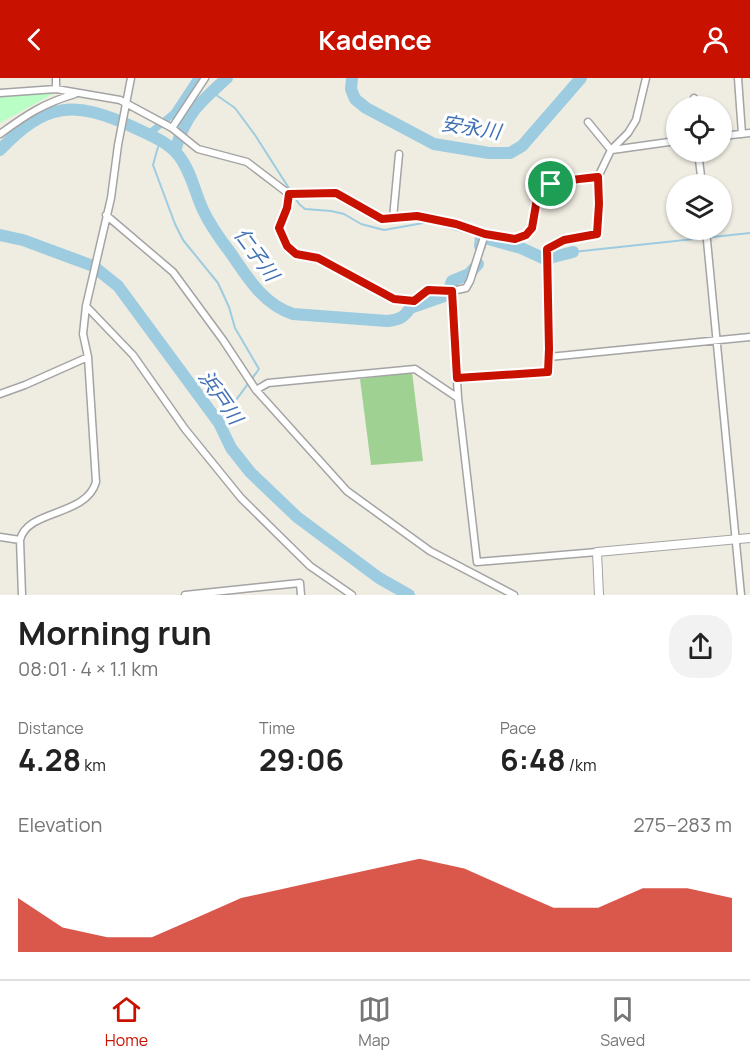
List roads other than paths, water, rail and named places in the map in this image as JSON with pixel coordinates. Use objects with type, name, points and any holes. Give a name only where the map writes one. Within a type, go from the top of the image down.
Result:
[{"type":"street","points":[[56,78],[56,89]]},
{"type":"street","points":[[22,595],[20,540],[22,533],[30,525],[75,505],[87,497],[94,490],[96,482],[88,357],[83,334],[86,306],[111,198],[125,103],[131,78]]},
{"type":"street","points":[[172,128],[205,78]]},
{"type":"street","points":[[457,378],[548,372],[547,249],[564,240],[597,234],[598,177],[611,150],[636,120],[646,78]]},
{"type":"street","points":[[738,78],[742,134]]},
{"type":"street","points":[[0,93],[56,89],[76,94],[101,96],[125,103],[172,128],[198,149],[247,162],[289,194],[336,193],[382,219],[417,216],[456,224],[485,234],[515,239],[526,235],[532,228],[538,193],[551,184],[598,177]]},
{"type":"street","points":[[0,134],[40,106],[76,94]]},
{"type":"street","points":[[588,122],[611,150]]},
{"type":"street","points":[[732,135],[750,133]]},
{"type":"street","points":[[611,150],[666,142]]},
{"type":"street","points":[[393,218],[399,154]]},
{"type":"street","points":[[289,194],[287,208],[279,228],[287,246],[296,254],[318,258],[394,299],[414,301],[428,290],[452,291],[466,288],[485,234]]},
{"type":"street","points":[[106,215],[173,272],[256,390],[347,491],[430,552],[514,595]]},
{"type":"street","points":[[707,240],[741,595]]},
{"type":"street","points":[[452,291],[458,398],[477,562],[750,538]]},
{"type":"street","points":[[86,306],[133,355],[186,429],[241,498],[310,566],[352,595]]},
{"type":"street","points":[[549,357],[750,337]]},
{"type":"street","points":[[0,394],[88,357]]},
{"type":"street","points":[[256,390],[268,383],[415,369],[458,398]]},
{"type":"street","points":[[0,537],[20,540]]},
{"type":"street","points":[[597,552],[599,595]]},
{"type":"street","points":[[185,595],[300,583],[301,595]]},
{"type":"waterway","points":[[149,134],[174,113],[197,78]]},
{"type":"waterway","name":"安永川","points":[[175,151],[183,128],[194,110],[227,78]]},
{"type":"waterway","name":"安永川","points":[[352,78],[351,89],[355,99],[366,108],[434,144],[489,153],[510,153],[522,146],[581,78]]},
{"type":"waterway","points":[[212,92],[235,108],[299,204],[305,209],[344,214],[361,224],[384,230],[429,222],[481,237]]},
{"type":"waterway","name":"仁子川","points":[[0,150],[32,122],[62,110],[94,112],[158,139],[175,151],[183,162],[209,221],[250,280],[273,304],[293,314],[394,320],[403,316],[410,308],[447,295],[452,281],[469,274],[478,264]]},
{"type":"waterway","points":[[160,140],[153,165],[175,224],[183,240],[218,283],[229,307],[235,328],[259,369],[219,423]]},
{"type":"waterway","points":[[573,252],[750,233]]},
{"type":"waterway","name":"浜戸川","points":[[0,235],[23,240],[93,266],[118,286],[219,423],[231,448],[250,472],[297,517],[379,578],[409,595]]},
{"type":"waterway","name":"仁子川","points":[[480,246],[481,237],[521,248],[545,259],[573,252]]}]
